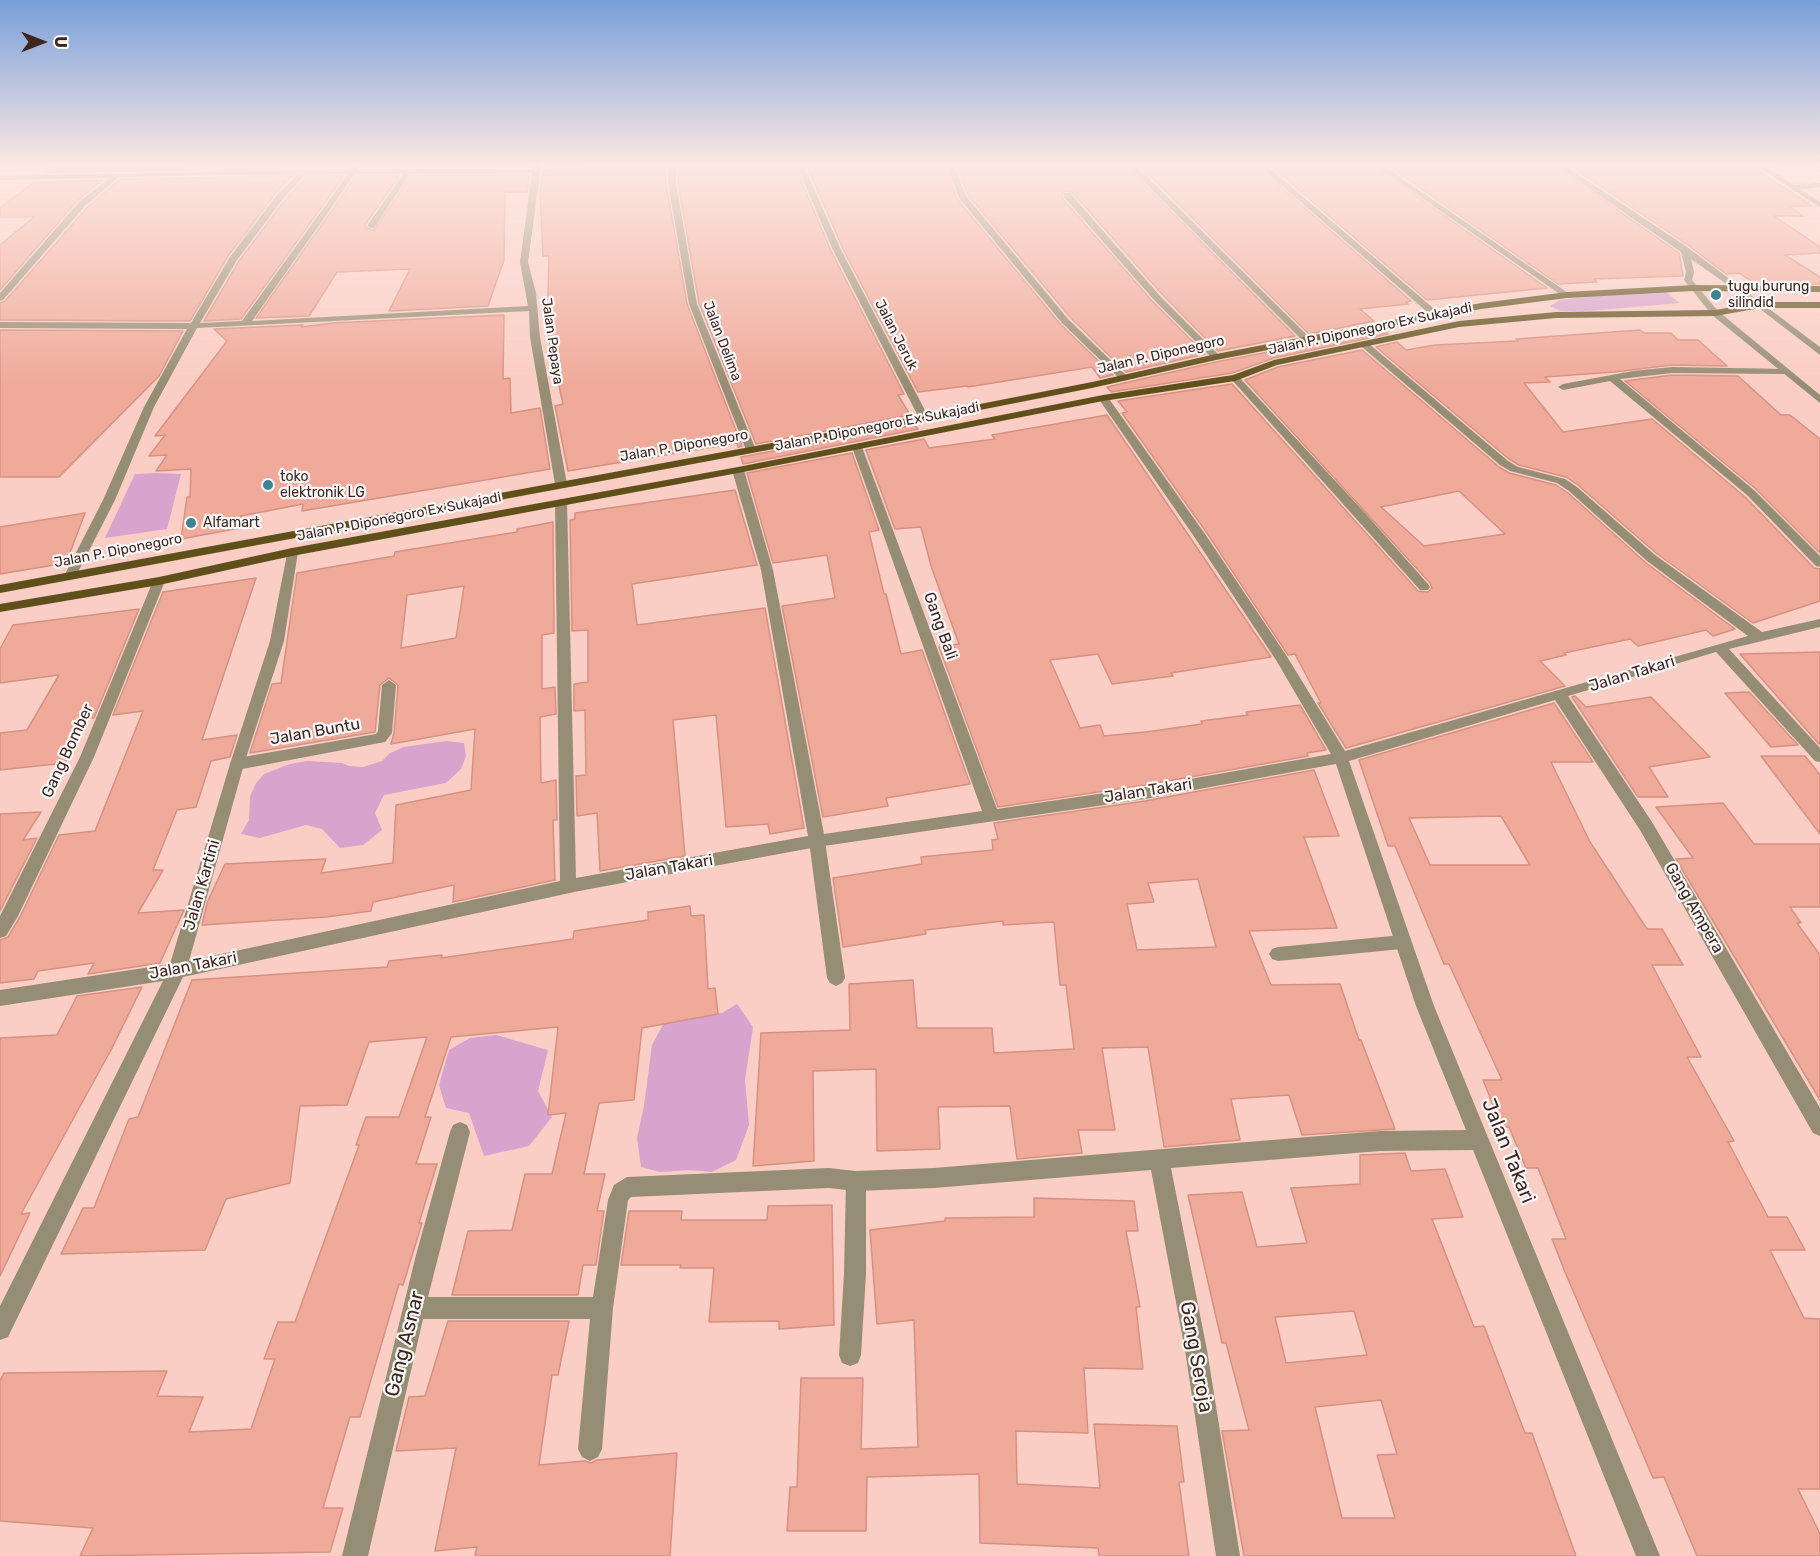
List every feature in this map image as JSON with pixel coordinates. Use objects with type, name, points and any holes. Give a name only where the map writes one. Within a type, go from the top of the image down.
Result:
[{"type":"main road","name":"Jalan P. Diponegoro","points":[[0,589],[924,418],[1216,357],[1481,306],[1567,295],[1693,288],[1820,289]]},
{"type":"main road","name":"Jalan P. Diponegoro Ex Sukajadi","points":[[0,608],[159,581],[292,552],[738,470],[1103,398],[1235,378],[1274,363],[1459,324],[1617,313],[1715,313],[1761,305],[1820,304]]},
{"type":"street","points":[[0,298],[52,239]]},
{"type":"street","points":[[70,576],[109,500],[149,407],[194,325],[233,259],[248,239]]},
{"type":"street","points":[[245,324],[306,239]]},
{"type":"street","name":"Jalan Pepaya","points":[[528,239],[524,262],[561,484]]},
{"type":"street","name":"Jalan Delima","points":[[682,239],[693,304],[751,450]]},
{"type":"street","name":"Jalan Jeruk","points":[[832,239],[924,418]]},
{"type":"street","points":[[997,239],[1065,321],[1124,378]]},
{"type":"street","points":[[1103,239],[1157,298],[1216,357]]},
{"type":"street","points":[[1204,239],[1307,340]]},
{"type":"street","points":[[1347,239],[1436,315]]},
{"type":"street","points":[[1485,239],[1567,295]]},
{"type":"street","points":[[1668,239],[1741,290],[1820,352]]},
{"type":"street","points":[[1684,249],[1690,272],[1688,280],[1715,313],[1820,400]]},
{"type":"street","points":[[0,325],[245,324],[533,308]]},
{"type":"street","points":[[1365,345],[1504,463],[1514,469],[1561,481],[1573,489],[1637,547],[1759,637]]},
{"type":"street","points":[[1563,387],[1672,370],[1785,371]]},
{"type":"street","points":[[1235,378],[1361,514],[1424,587]]},
{"type":"street","points":[[1612,378],[1751,493],[1820,563]]},
{"type":"street","name":"Jalan Takari","points":[[1103,398],[1199,534],[1275,649],[1341,758],[1425,1006],[1648,1556]]},
{"type":"street","name":"Gang Bali","points":[[857,447],[992,816]]},
{"type":"street","points":[[738,470],[767,570],[817,841],[836,978]]},
{"type":"street","points":[[561,502],[568,886]]},
{"type":"street","name":"Jalan Kartini","points":[[0,1329],[177,971],[237,764],[277,641],[292,552]]},
{"type":"street","name":"Gang Bomber","points":[[0,931],[12,911],[87,756],[159,581]]},
{"type":"street","name":"Jalan Takari","points":[[0,998],[177,971],[568,886],[817,841],[1145,792],[1341,758],[1560,696],[1719,647],[1820,623]]},
{"type":"street","points":[[1719,647],[1820,757]]},
{"type":"street","name":"Jalan Buntu","points":[[237,764],[380,738],[385,733],[389,685]]},
{"type":"street","name":"Gang Ampera","points":[[1560,696],[1646,826],[1820,1126]]},
{"type":"street","points":[[1278,954],[1402,942]]},
{"type":"street","name":"Gang Asnar","points":[[355,1556],[414,1308],[460,1132]]},
{"type":"street","points":[[590,1449],[602,1308],[618,1200],[621,1192],[627,1188],[764,1179],[829,1178],[856,1181],[1011,1172],[1380,1141],[1479,1140]]},
{"type":"street","name":"Gang Seroja","points":[[1159,1160],[1196,1350],[1228,1556]]},
{"type":"street","points":[[850,1355],[856,1255],[856,1181]]},
{"type":"street","points":[[414,1308],[602,1308]]},
{"type":"shaded area","points":[[1663,290],[1680,303],[1588,311],[1560,311],[1550,306],[1560,300]]},
{"type":"shaded area","points":[[135,474],[181,474],[167,529],[105,538]]},
{"type":"shaded area","points":[[446,741],[464,743],[466,756],[461,769],[446,783],[384,795],[375,813],[382,830],[363,845],[340,848],[322,829],[306,825],[260,838],[241,834],[249,820],[250,797],[256,783],[264,774],[290,764],[307,761],[363,767],[382,761],[390,753],[404,747]]},
{"type":"shaded area","points":[[737,1004],[753,1027],[745,1080],[749,1125],[736,1160],[712,1172],[688,1170],[660,1172],[641,1167],[637,1138],[644,1106],[652,1045],[667,1017],[693,1010],[722,1013]]},
{"type":"shaded area","points":[[496,1035],[548,1050],[538,1091],[552,1117],[529,1146],[484,1156],[469,1113],[446,1108],[439,1085],[449,1050],[470,1038]]},
{"type":"building","points":[[8,239],[44,239],[0,290],[0,245]]},
{"type":"building","points":[[60,239],[241,239],[228,256],[190,321],[0,320],[0,303],[5,301]]},
{"type":"building","points":[[256,239],[299,239],[241,319],[204,321],[239,261]]},
{"type":"building","points":[[312,239],[504,239],[504,260],[488,306],[389,311],[410,269],[337,272],[309,316],[256,318]]},
{"type":"building","points":[[542,239],[676,239],[687,304],[742,446],[738,447],[737,443],[568,471],[555,406],[563,404],[547,331],[549,256],[543,256]]},
{"type":"building","points":[[688,239],[826,239],[904,394],[898,395],[910,415],[756,444],[699,303]]},
{"type":"building","points":[[838,239],[990,239],[1060,324],[1113,375],[1100,378],[1092,367],[968,387],[918,392]]},
{"type":"building","points":[[1004,239],[1097,239],[1152,301],[1205,354],[1126,372],[1070,317]]},
{"type":"building","points":[[1113,239],[1198,239],[1295,336],[1218,351],[1162,294]]},
{"type":"building","points":[[1213,239],[1340,239],[1411,301],[1406,302],[1408,304],[1360,309],[1374,321],[1309,334]]},
{"type":"building","points":[[1356,239],[1477,239],[1547,288],[1427,300]]},
{"type":"building","points":[[1493,239],[1658,239],[1679,253],[1683,276],[1594,279],[1597,282],[1558,284]]},
{"type":"building","points":[[1678,239],[1808,239],[1820,247],[1820,253],[1785,255],[1820,277],[1820,284],[1754,283],[1739,273],[1726,274]]},
{"type":"building","points":[[504,315],[503,379],[510,378],[511,413],[540,408],[550,469],[302,511],[303,504],[241,516],[240,528],[181,539],[187,497],[190,497],[191,469],[156,471],[167,455],[149,456],[165,435],[155,436],[227,341],[214,329],[303,325],[301,327],[332,323]]},
{"type":"building","points":[[0,330],[183,331],[159,376],[59,477],[0,477]]},
{"type":"building","points":[[1384,330],[1388,334],[1274,358],[1232,373],[1111,392],[1107,387],[1216,362]]},
{"type":"building","points":[[1640,330],[1644,333],[1671,333],[1678,340],[1698,340],[1727,366],[1672,365],[1545,377],[1550,382],[1524,383],[1563,432],[1652,419],[1745,497],[1814,568],[1820,569],[1820,601],[1753,623],[1656,553],[1578,485],[1566,477],[1519,465],[1509,459],[1376,347],[1397,342],[1406,350],[1435,345],[1518,341],[1516,339]]},
{"type":"building","points":[[1362,350],[1499,467],[1509,473],[1556,485],[1568,493],[1646,563],[1735,629],[1713,636],[1706,630],[1638,646],[1630,639],[1564,653],[1566,655],[1540,661],[1565,686],[1346,748],[1318,703],[1321,703],[1295,654],[1288,655],[1207,533],[1122,413],[1127,412],[1118,401],[1232,384],[1418,591],[1428,592],[1432,588],[1430,583],[1245,380],[1278,367]],"holes":[[[1459,491],[1505,534],[1424,546],[1381,507]]]},
{"type":"building","points":[[1672,375],[1738,376],[1781,415],[1790,415],[1820,439],[1820,553],[1756,489],[1625,381]]},
{"type":"building","points":[[1107,415],[1271,657],[1171,673],[1173,676],[1112,684],[1098,654],[1050,660],[1080,728],[1100,725],[1104,736],[1146,732],[1202,724],[1201,721],[1248,715],[1246,712],[1300,705],[1326,750],[1307,753],[1308,756],[1145,785],[998,807],[939,647],[959,644],[931,566],[921,527],[895,529],[866,450],[924,439],[929,448],[995,439],[992,435]]},
{"type":"building","points":[[915,425],[918,429],[743,464],[741,457]]},
{"type":"building","points":[[852,453],[879,530],[869,532],[901,654],[922,650],[970,784],[886,798],[888,806],[823,817],[782,606],[835,598],[827,555],[773,563],[747,473]]},
{"type":"building","points":[[735,490],[757,565],[632,584],[637,625],[765,608],[804,828],[770,834],[768,824],[726,827],[716,715],[673,720],[685,856],[600,871],[597,813],[577,816],[576,776],[586,775],[585,710],[574,711],[574,684],[588,682],[588,630],[572,631],[570,520],[575,519],[575,513]]},
{"type":"building","points":[[85,513],[66,563],[0,574],[0,527]]},
{"type":"building","points":[[553,522],[554,633],[542,635],[542,689],[555,687],[556,714],[540,717],[541,783],[556,780],[557,820],[553,820],[555,880],[453,902],[454,885],[373,902],[371,911],[326,917],[202,925],[207,903],[225,864],[326,859],[321,873],[393,863],[396,805],[471,790],[475,729],[391,744],[398,685],[389,678],[380,685],[375,732],[250,753],[272,684],[281,683],[297,573],[394,556],[395,552],[517,532],[517,529]],"holes":[[[464,586],[456,638],[401,648],[407,595]]]},
{"type":"building","points":[[256,578],[202,740],[237,735],[230,757],[211,761],[196,807],[177,810],[153,870],[163,870],[138,913],[184,910],[160,963],[88,974],[94,963],[38,971],[34,979],[0,983],[0,940],[8,937],[20,917],[59,835],[95,831],[143,711],[113,715],[163,592]]},
{"type":"building","points":[[139,609],[94,718],[88,718],[65,763],[0,770],[0,733],[27,730],[59,675],[0,683],[0,649],[13,625]]},
{"type":"building","points":[[1820,652],[1820,744],[1819,744],[1740,654]]},
{"type":"building","points":[[1749,692],[1798,745],[1771,747],[1725,693]]},
{"type":"building","points":[[1575,696],[1586,707],[1651,697],[1710,757],[1649,767],[1668,797],[1638,797],[1572,697]]},
{"type":"building","points":[[1554,703],[1593,762],[1551,762],[1590,842],[1647,929],[1662,929],[1683,965],[1652,965],[1701,1057],[1687,1057],[1734,1141],[1728,1142],[1768,1217],[1787,1217],[1805,1250],[1770,1250],[1804,1318],[1820,1319],[1820,1489],[1798,1489],[1820,1534],[1820,1556],[1697,1556],[1664,1477],[1653,1478],[1565,1272],[1552,1239],[1566,1239],[1538,1168],[1526,1168],[1509,1127],[1502,1127],[1483,1080],[1502,1080],[1449,964],[1444,964],[1395,846],[1388,846],[1359,760]],"holes":[[[1501,816],[1530,865],[1430,865],[1409,818]]]},
{"type":"building","points":[[1761,756],[1805,756],[1820,775],[1820,834]]},
{"type":"building","points":[[1314,770],[1339,836],[1304,837],[1337,928],[1249,931],[1271,985],[1340,984],[1359,1040],[1361,1040],[1395,1129],[1302,1135],[1289,1095],[1231,1099],[1240,1140],[1164,1147],[1148,1047],[1102,1048],[1115,1130],[1078,1130],[1082,1153],[1017,1159],[1010,1106],[938,1107],[940,1149],[877,1151],[876,1069],[813,1071],[814,1161],[753,1166],[761,1033],[850,1030],[849,984],[913,980],[917,1028],[992,1028],[994,1053],[1074,1049],[1066,985],[1060,985],[1054,922],[1003,925],[1003,921],[925,930],[926,934],[843,947],[833,878],[922,864],[921,857],[993,850],[992,840],[998,839],[994,823],[1145,801]],"holes":[[[1198,879],[1216,947],[1137,950],[1127,904],[1154,902],[1148,883]]]},
{"type":"building","points":[[1723,803],[1754,844],[1820,844],[1820,907],[1790,907],[1801,923],[1797,923],[1820,955],[1820,1100],[1676,859],[1693,858],[1656,807]]},
{"type":"building","points":[[41,812],[23,840],[37,838],[0,911],[0,814]]},
{"type":"building","points":[[690,906],[691,916],[704,915],[708,989],[715,988],[718,1014],[642,1028],[634,1100],[599,1103],[584,1174],[605,1174],[597,1211],[604,1211],[596,1265],[583,1265],[578,1295],[452,1295],[468,1231],[512,1230],[525,1174],[552,1174],[566,1113],[548,1115],[558,1027],[451,1037],[425,1117],[431,1117],[416,1164],[437,1164],[419,1223],[422,1223],[403,1285],[399,1284],[360,1417],[350,1417],[323,1508],[343,1508],[330,1552],[80,1556],[93,1528],[0,1521],[0,1381],[4,1373],[167,1371],[157,1396],[203,1397],[189,1432],[251,1429],[275,1359],[264,1359],[278,1322],[295,1322],[359,1145],[356,1145],[366,1117],[399,1117],[427,1037],[369,1042],[347,1105],[300,1106],[290,1183],[226,1199],[205,1250],[61,1254],[83,1208],[94,1208],[129,1119],[138,1117],[192,980],[387,967],[389,961],[442,955],[441,958],[573,939],[574,931],[648,920],[648,912]]},
{"type":"building","points":[[142,987],[112,1048],[21,1214],[30,1213],[0,1276],[0,1038],[57,1035],[77,996]]},
{"type":"building","points":[[1405,1153],[1411,1171],[1445,1169],[1463,1217],[1432,1219],[1474,1327],[1484,1326],[1525,1433],[1532,1433],[1576,1556],[1244,1556],[1222,1431],[1249,1430],[1226,1343],[1222,1343],[1188,1195],[1242,1192],[1257,1247],[1307,1243],[1291,1188],[1360,1184],[1360,1155]],"holes":[[[1354,1311],[1367,1355],[1286,1363],[1275,1317]],[[1381,1400],[1397,1454],[1377,1455],[1395,1518],[1342,1518],[1315,1407]]]},
{"type":"building","points":[[1034,1198],[1134,1201],[1138,1231],[1126,1231],[1140,1307],[1136,1307],[1143,1369],[1084,1368],[1088,1433],[1016,1431],[1017,1484],[1100,1488],[1094,1424],[1177,1426],[1184,1482],[1179,1482],[1189,1556],[1099,1556],[1098,1548],[980,1543],[979,1474],[867,1477],[866,1531],[787,1531],[790,1487],[797,1487],[801,1378],[863,1378],[861,1449],[918,1447],[914,1320],[877,1324],[870,1230],[945,1221],[945,1218],[1034,1217]]},
{"type":"building","points":[[832,1205],[834,1325],[779,1329],[779,1321],[709,1322],[714,1268],[680,1268],[681,1265],[621,1265],[629,1211],[682,1211],[681,1220],[767,1220],[768,1206]]},
{"type":"building","points":[[448,1321],[569,1321],[558,1375],[552,1375],[539,1465],[585,1461],[591,1463],[597,1460],[677,1453],[670,1556],[475,1556],[477,1547],[435,1551],[456,1448],[396,1451],[409,1397],[425,1396]]},
{"type":"place","name":"tugu burung silindid","points":[[1716,295]]},
{"type":"place","name":"toko elektronik LG","points":[[268,485]]},
{"type":"place","name":"Alfamart","points":[[191,523]]}]
